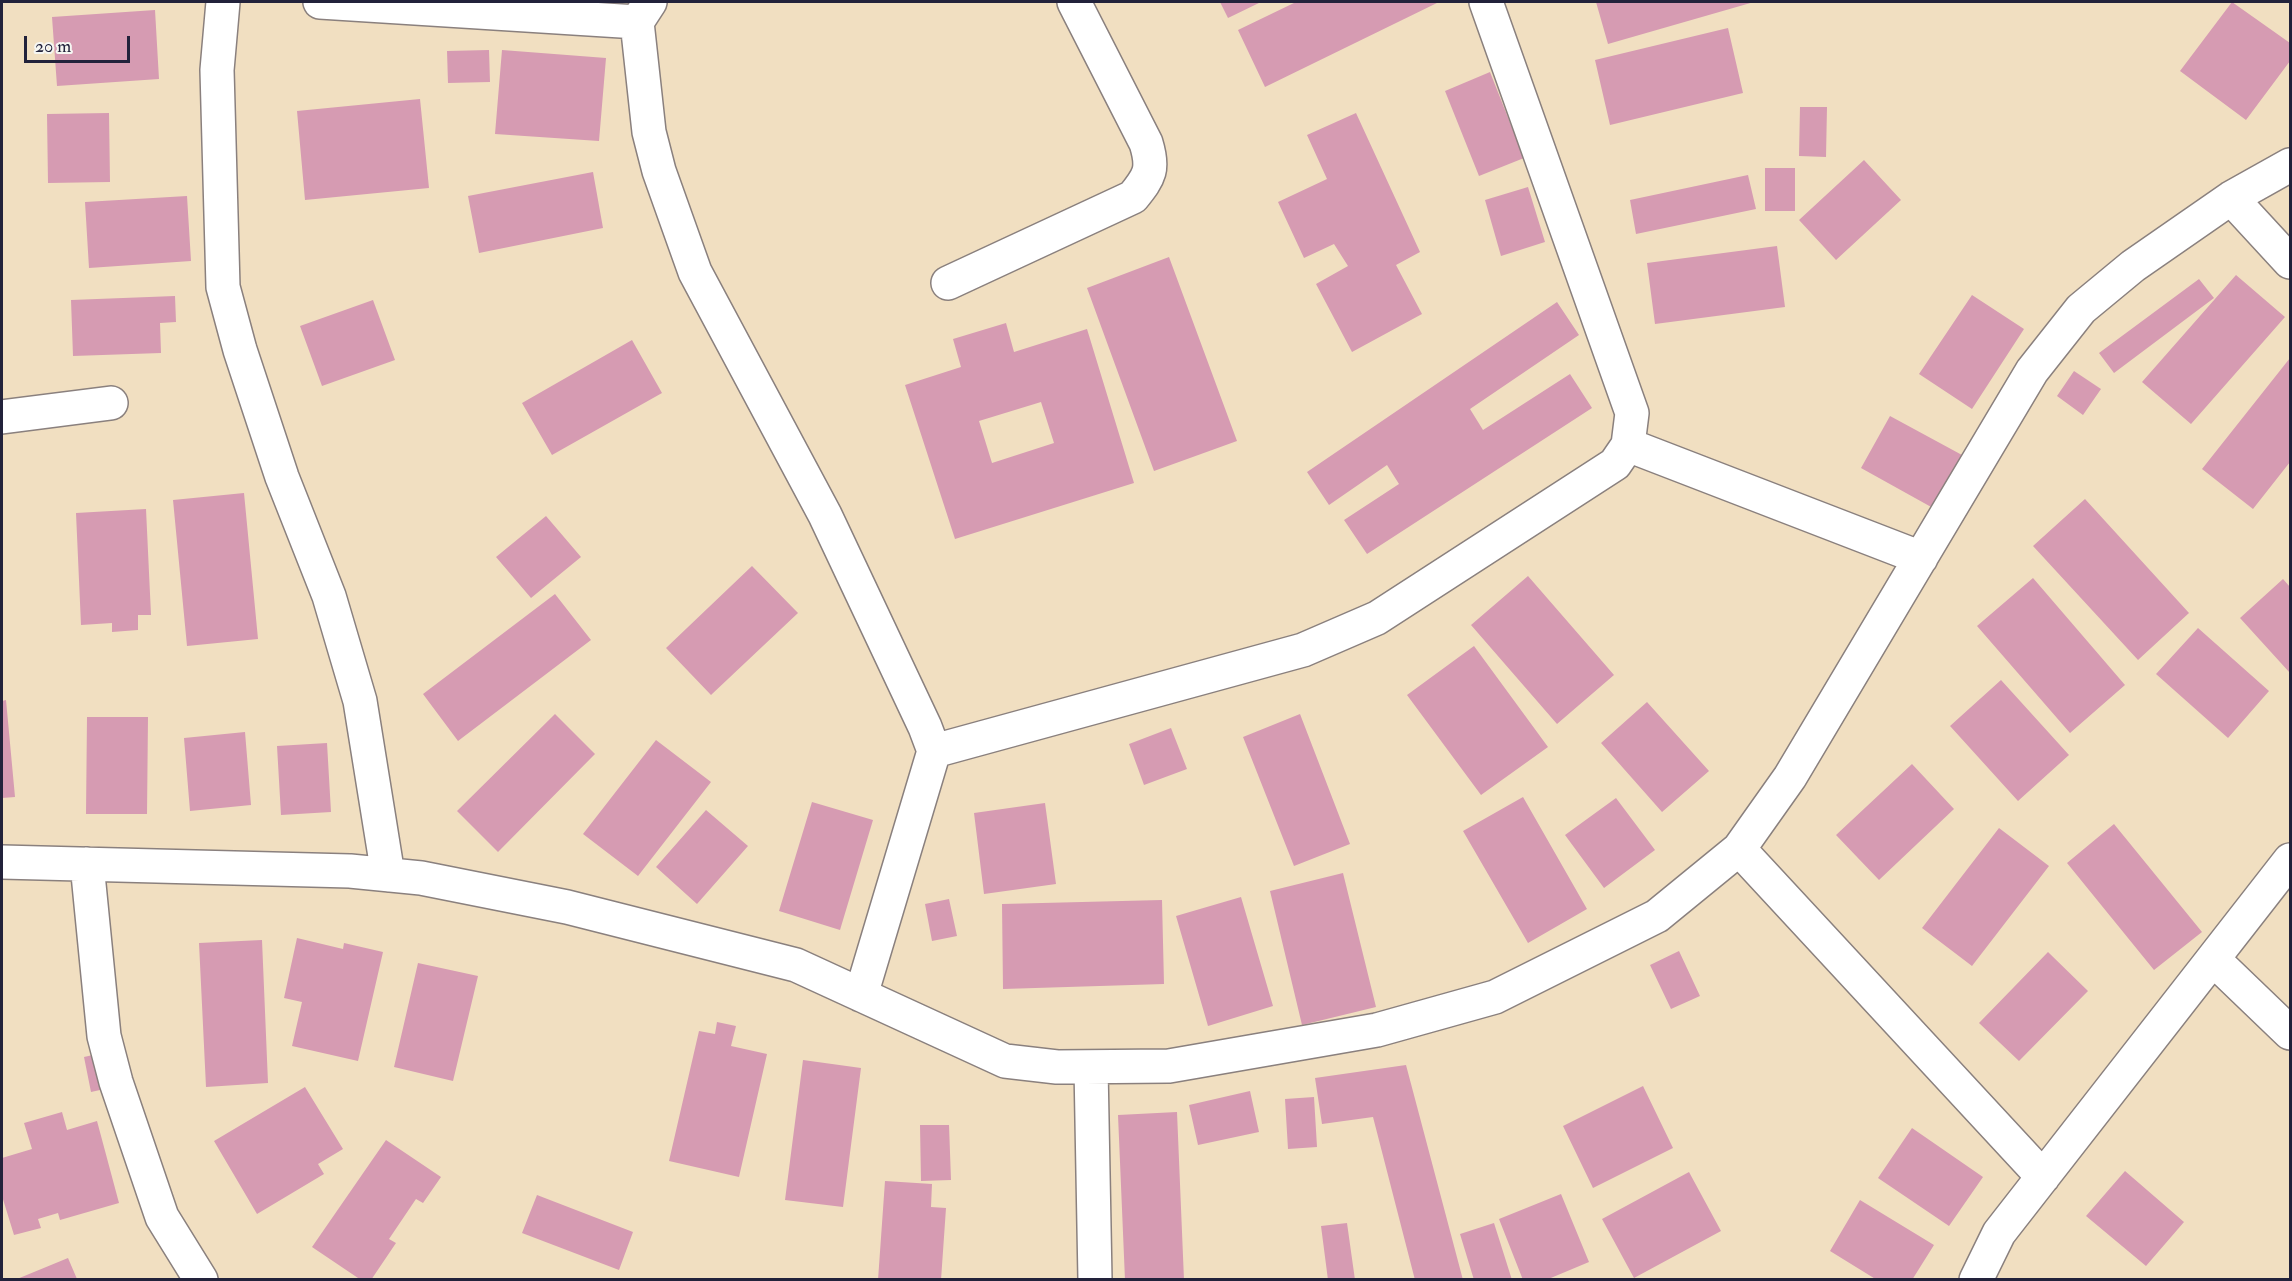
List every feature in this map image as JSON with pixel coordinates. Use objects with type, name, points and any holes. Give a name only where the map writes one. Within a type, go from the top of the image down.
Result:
[{"type":"street","points":[[223,2],[217,70],[223,287],[240,350],[282,477],[330,596],[360,700],[388,874]]},
{"type":"street","points":[[320,2],[644,12],[649,132],[659,171],[695,272],[825,515],[925,727],[934,751],[861,996]]},
{"type":"street","points":[[948,283],[1133,197],[1151,169],[1146,143],[1074,2]]},
{"type":"street","points":[[934,751],[1303,650],[1377,618],[1615,464],[1628,445],[1632,413],[1486,2]]},
{"type":"street","points":[[2,862],[350,871],[422,878],[567,907],[796,965],[1005,1061],[1058,1067],[1169,1066],[1365,1032],[1495,997],[1657,916],[1739,849],[1791,777],[2032,371],[2081,309],[2133,266],[2231,198],[2290,165]]},
{"type":"street","points":[[2231,198],[2290,261]]},
{"type":"street","points":[[2,417],[111,403]]},
{"type":"street","points":[[1628,445],[1921,558]]},
{"type":"street","points":[[1739,849],[2043,1177]]},
{"type":"street","points":[[1976,1280],[1999,1233],[2290,860]]},
{"type":"street","points":[[87,864],[104,1036],[116,1082],[162,1217],[201,1280]]},
{"type":"street","points":[[2214,960],[2290,1033]]},
{"type":"street","points":[[1091,1067],[1095,1280]]},
{"type":"building","points":[[1220,2],[1261,2],[1228,18]]},
{"type":"building","points":[[1296,2],[1439,2],[1265,87],[1238,30]]},
{"type":"building","points":[[1596,2],[1754,2],[1608,44]]},
{"type":"building","points":[[2232,2],[2290,43],[2290,61],[2246,120],[2180,71]]},
{"type":"building","points":[[155,10],[159,79],[57,86],[52,17]]},
{"type":"building","points":[[1728,28],[1743,93],[1610,125],[1595,60]]},
{"type":"building","points":[[489,50],[490,82],[448,83],[447,51]]},
{"type":"building","points":[[502,50],[606,58],[599,141],[495,134]]},
{"type":"building","points":[[1490,72],[1524,158],[1479,176],[1445,91]]},
{"type":"building","points":[[420,99],[429,188],[305,200],[297,111]]},
{"type":"building","points":[[1800,107],[1827,107],[1826,157],[1799,156]]},
{"type":"building","points":[[109,113],[110,182],[48,183],[47,114]]},
{"type":"building","points":[[1356,113],[1420,252],[1396,265],[1422,314],[1352,352],[1316,284],[1348,266],[1334,244],[1304,258],[1278,202],[1327,179],[1307,135]]},
{"type":"building","points":[[1864,160],[1901,200],[1836,260],[1799,220]]},
{"type":"building","points":[[1765,168],[1795,168],[1795,211],[1765,211]]},
{"type":"building","points":[[593,172],[603,228],[479,253],[468,196]]},
{"type":"building","points":[[1748,175],[1756,209],[1636,234],[1630,200]]},
{"type":"building","points":[[1528,187],[1545,242],[1501,256],[1485,200]]},
{"type":"building","points":[[187,196],[191,261],[89,268],[85,202]]},
{"type":"building","points":[[1777,246],[1785,307],[1655,324],[1647,263]]},
{"type":"building","points":[[1169,257],[1237,441],[1154,471],[1087,288]]},
{"type":"building","points":[[2236,275],[2285,317],[2191,424],[2142,382]]},
{"type":"building","points":[[2199,279],[2214,298],[2114,373],[2099,353]]},
{"type":"building","points":[[1972,295],[2024,329],[1972,409],[1919,374]]},
{"type":"building","points":[[175,296],[176,322],[160,323],[161,353],[73,356],[71,300]]},
{"type":"building","points":[[373,300],[395,360],[322,386],[300,326]]},
{"type":"building","points":[[1557,302],[1579,335],[1470,409],[1483,430],[1570,374],[1592,408],[1367,554],[1344,520],[1399,484],[1387,465],[1329,505],[1307,472]]},
{"type":"building","points":[[1006,323],[1014,352],[1087,329],[1134,483],[955,539],[905,385],[961,367],[953,339]],"holes":[[[1041,402],[1054,443],[992,463],[979,421]]]},
{"type":"building","points":[[632,340],[662,393],[552,455],[522,403]]},
{"type":"building","points":[[2290,358],[2290,462],[2253,509],[2202,469]]},
{"type":"building","points":[[2074,371],[2101,389],[2083,415],[2057,396]]},
{"type":"building","points":[[1890,416],[1962,455],[1933,508],[1861,468]]},
{"type":"building","points":[[244,493],[258,639],[187,646],[173,500]]},
{"type":"building","points":[[2085,499],[2189,613],[2138,660],[2033,546]]},
{"type":"building","points":[[146,509],[151,615],[138,615],[138,630],[112,632],[112,623],[81,625],[76,513]]},
{"type":"building","points":[[546,516],[581,557],[531,598],[496,557]]},
{"type":"building","points":[[752,566],[798,613],[711,695],[666,648]]},
{"type":"building","points":[[1528,576],[1614,675],[1557,724],[1471,625]]},
{"type":"building","points":[[2033,578],[2125,685],[2070,733],[1977,626]]},
{"type":"building","points":[[2283,579],[2290,587],[2290,673],[2240,618]]},
{"type":"building","points":[[555,594],[591,640],[458,741],[423,694]]},
{"type":"building","points":[[2198,628],[2269,691],[2228,738],[2156,674]]},
{"type":"building","points":[[1474,646],[1548,747],[1481,795],[1407,695]]},
{"type":"building","points":[[2001,680],[2069,755],[2018,801],[1950,726]]},
{"type":"building","points":[[6,700],[15,797],[2,798],[2,701]]},
{"type":"building","points":[[1647,702],[1709,771],[1662,812],[1601,743]]},
{"type":"building","points":[[555,714],[595,754],[498,852],[457,811]]},
{"type":"building","points":[[1300,714],[1350,844],[1294,866],[1243,737]]},
{"type":"building","points":[[87,717],[148,717],[147,814],[86,814]]},
{"type":"building","points":[[1171,728],[1187,769],[1144,785],[1129,744]]},
{"type":"building","points":[[245,732],[251,805],[190,811],[184,738]]},
{"type":"building","points":[[656,740],[711,782],[638,876],[583,834]]},
{"type":"building","points":[[327,743],[331,812],[281,815],[277,746]]},
{"type":"building","points":[[1912,764],[1954,809],[1879,880],[1836,835]]},
{"type":"building","points":[[1523,797],[1587,909],[1528,943],[1463,831]]},
{"type":"building","points":[[1616,798],[1655,850],[1604,888],[1565,835]]},
{"type":"building","points":[[812,802],[873,820],[840,930],[779,911]]},
{"type":"building","points":[[1045,803],[1056,884],[984,894],[974,813]]},
{"type":"building","points":[[706,810],[748,846],[697,904],[656,867]]},
{"type":"building","points":[[2114,824],[2202,932],[2154,970],[2067,863]]},
{"type":"building","points":[[1999,828],[2049,866],[1972,966],[1922,928]]},
{"type":"building","points":[[1343,873],[1376,1007],[1302,1025],[1270,891]]},
{"type":"building","points":[[1241,897],[1273,1006],[1208,1026],[1176,916]]},
{"type":"building","points":[[949,899],[957,936],[932,941],[925,904]]},
{"type":"building","points":[[1162,900],[1164,984],[1003,989],[1002,904]]},
{"type":"building","points":[[297,938],[343,949],[344,943],[383,952],[358,1061],[292,1046],[302,1002],[284,998]]},
{"type":"building","points":[[262,940],[268,1083],[206,1087],[199,943]]},
{"type":"building","points":[[1679,951],[1700,996],[1671,1009],[1650,965]]},
{"type":"building","points":[[2048,952],[2088,991],[2019,1061],[1979,1023]]},
{"type":"building","points":[[418,963],[478,976],[453,1081],[394,1067]]},
{"type":"building","points":[[717,1022],[736,1026],[731,1046],[767,1054],[739,1177],[669,1161],[699,1031],[715,1034]]},
{"type":"building","points":[[102,1053],[109,1088],[91,1092],[84,1057]]},
{"type":"building","points":[[803,1060],[861,1068],[843,1207],[785,1200]]},
{"type":"building","points":[[1406,1065],[1463,1280],[1415,1280],[1373,1117],[1322,1124],[1315,1078]]},
{"type":"building","points":[[1643,1086],[1673,1148],[1593,1188],[1563,1126]]},
{"type":"building","points":[[305,1087],[343,1149],[318,1164],[324,1174],[257,1214],[214,1141]]},
{"type":"building","points":[[1250,1091],[1259,1132],[1198,1145],[1189,1105]]},
{"type":"building","points":[[1314,1097],[1317,1147],[1288,1149],[1285,1099]]},
{"type":"building","points":[[62,1112],[67,1130],[97,1121],[119,1203],[60,1220],[58,1213],[38,1219],[41,1228],[14,1235],[2,1196],[2,1158],[32,1149],[24,1123]]},
{"type":"building","points":[[1177,1112],[1184,1280],[1125,1280],[1118,1115]]},
{"type":"building","points":[[920,1125],[949,1125],[951,1180],[921,1181]]},
{"type":"building","points":[[1912,1128],[1983,1177],[1949,1226],[1878,1178]]},
{"type":"building","points":[[386,1140],[441,1177],[423,1203],[416,1199],[389,1239],[396,1243],[371,1280],[361,1280],[312,1247]]},
{"type":"building","points":[[2125,1171],[2184,1222],[2146,1266],[2086,1216]]},
{"type":"building","points":[[1689,1172],[1721,1231],[1634,1278],[1602,1219]]},
{"type":"building","points":[[885,1181],[932,1184],[931,1207],[946,1208],[941,1280],[878,1280]]},
{"type":"building","points":[[1561,1194],[1589,1262],[1546,1280],[1523,1280],[1499,1219]]},
{"type":"building","points":[[537,1195],[633,1232],[619,1270],[522,1233]]},
{"type":"building","points":[[1860,1200],[1934,1245],[1912,1280],[1877,1280],[1830,1251]]},
{"type":"building","points":[[1347,1223],[1355,1280],[1328,1280],[1321,1226]]},
{"type":"building","points":[[1494,1223],[1512,1280],[1474,1280],[1460,1234]]},
{"type":"building","points":[[68,1258],[77,1279],[17,1279]]}]
